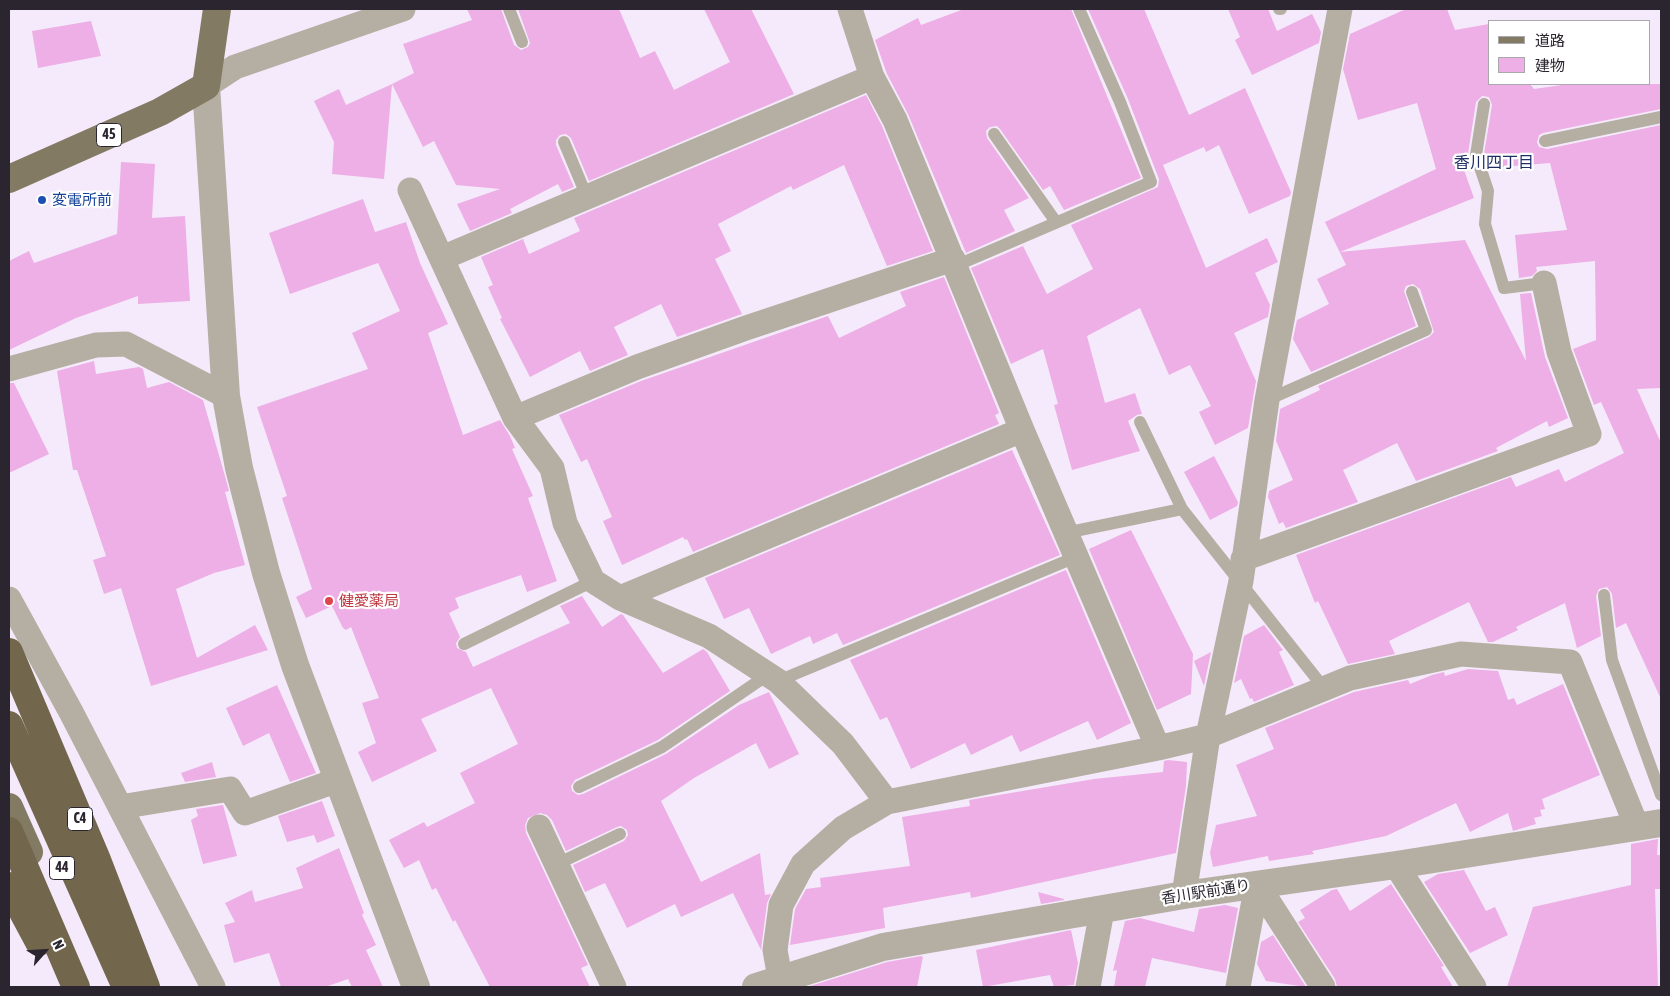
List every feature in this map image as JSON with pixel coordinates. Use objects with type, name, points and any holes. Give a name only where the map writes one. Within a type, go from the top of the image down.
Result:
[{"type":"highway","name":"C4","points":[[9,652],[97,860],[146,987]]},
{"type":"highway","name":"C4","points":[[9,725],[126,987]]},
{"type":"highway","points":[[9,832],[76,987]]},
{"type":"highway","points":[[9,886],[64,987]]},
{"type":"main road","points":[[206,86],[217,9]]},
{"type":"main road","name":"45","points":[[9,179],[160,112],[206,86]]},
{"type":"main road","name":"44","points":[[9,750],[113,987]]},
{"type":"main road","name":"44","points":[[9,807],[86,987]]},
{"type":"street","points":[[403,9],[234,67],[206,86],[226,396],[240,468],[266,573],[295,665],[416,987]]},
{"type":"street","points":[[850,9],[872,76],[895,120],[1065,533],[1158,748]]},
{"type":"street","points":[[1184,895],[1208,736],[1242,570],[1266,400],[1340,9]]},
{"type":"street","points":[[442,258],[872,76]]},
{"type":"street","points":[[410,190],[515,418],[552,468],[565,523],[593,581],[620,598],[710,636],[774,678],[843,744],[887,802]]},
{"type":"street","points":[[515,418],[646,364],[954,262]]},
{"type":"street","points":[[1242,570],[1589,434],[1559,352],[1544,283]]},
{"type":"street","points":[[9,369],[96,345],[126,344],[226,396]]},
{"type":"street","points":[[620,598],[1022,430]]},
{"type":"street","points":[[9,600],[71,712],[212,987]]},
{"type":"street","points":[[774,984],[775,950],[781,905],[803,864],[843,828],[887,802],[1158,748],[1208,736],[1350,678],[1461,654],[1570,662],[1649,825]]},
{"type":"street","points":[[120,807],[230,789],[245,813],[338,780]]},
{"type":"street","name":"香川駅前通り","points":[[774,984],[883,947],[1184,895],[1396,865],[1649,825]]},
{"type":"street","points":[[539,827],[614,987]]},
{"type":"street","points":[[1396,865],[1474,987]]},
{"type":"street","points":[[1238,987],[1256,884]]},
{"type":"street","points":[[1256,884],[1323,987]]},
{"type":"street","points":[[1088,987],[1102,910]]},
{"type":"lane","points":[[509,9],[522,42]]},
{"type":"lane","points":[[954,262],[1151,182],[1120,102],[1079,9]]},
{"type":"lane","points":[[1484,104],[1476,155],[1488,192],[1484,224],[1504,288],[1544,283]]},
{"type":"lane","points":[[1545,141],[1661,117]]},
{"type":"lane","points":[[994,134],[1056,222]]},
{"type":"lane","points":[[564,142],[588,197]]},
{"type":"lane","points":[[1266,400],[1426,330],[1412,292]]},
{"type":"lane","points":[[1140,422],[1182,508],[1242,570],[1324,688]]},
{"type":"lane","points":[[1065,533],[1182,508]]},
{"type":"lane","points":[[579,787],[662,747],[774,678],[1076,558]]},
{"type":"lane","points":[[464,644],[593,581]]},
{"type":"lane","points":[[1604,595],[1612,660],[1661,795]]},
{"type":"lane","points":[[557,864],[620,834]]},
{"type":"building","points":[[467,9],[501,9],[514,45],[521,50],[528,47],[530,43],[518,9],[619,9],[640,58],[655,51],[674,90],[730,62],[704,9],[751,9],[794,94],[589,181],[571,138],[566,134],[560,135],[556,140],[556,145],[574,187],[562,192],[558,184],[510,209],[512,213],[470,231],[457,204],[500,189],[456,185],[434,141],[423,147],[392,84],[414,73],[403,44],[472,20]]},
{"type":"building","points":[[964,9],[1071,9],[1141,178],[1064,210],[1050,186],[1043,190],[1000,129],[997,126],[990,127],[986,131],[987,138],[1029,198],[1004,210],[1015,231],[966,253],[908,114],[887,74],[875,40],[918,18],[921,25]]},
{"type":"building","points":[[1088,9],[1144,9],[1189,115],[1245,88],[1291,192],[1290,196],[1249,214],[1219,145],[1206,152],[1204,147],[1163,165],[1206,268],[1267,238],[1278,262],[1255,273],[1270,305],[1268,317],[1234,333],[1256,381],[1248,428],[1215,445],[1199,412],[1211,406],[1190,365],[1169,375],[1140,308],[1087,336],[1105,403],[1135,393],[1142,414],[1128,421],[1140,451],[1072,470],[1054,405],[1058,404],[1043,349],[1011,364],[971,268],[1023,246],[1047,294],[1093,269],[1071,225],[1158,187],[1159,179],[1128,99]]},
{"type":"building","points":[[1228,9],[1268,9],[1277,31],[1312,14],[1321,32],[1319,43],[1252,75],[1235,40],[1240,37]]},
{"type":"building","points":[[1406,9],[1447,9],[1455,30],[1488,24],[1488,85],[1531,85],[1534,89],[1562,85],[1661,84],[1661,109],[1543,133],[1539,135],[1537,142],[1539,147],[1547,149],[1661,125],[1661,388],[1637,389],[1661,443],[1661,699],[1626,623],[1616,628],[1612,594],[1607,587],[1599,589],[1596,596],[1601,636],[1577,648],[1565,603],[1516,627],[1518,630],[1493,642],[1488,642],[1469,602],[1389,641],[1395,654],[1348,664],[1318,601],[1315,603],[1296,555],[1511,477],[1516,487],[1559,469],[1565,482],[1624,453],[1601,402],[1594,405],[1573,349],[1596,340],[1595,261],[1536,267],[1537,271],[1532,276],[1519,278],[1515,235],[1567,230],[1550,163],[1489,168],[1484,154],[1492,105],[1489,97],[1482,96],[1476,102],[1468,154],[1472,169],[1464,170],[1474,198],[1340,252],[1465,240],[1526,361],[1520,294],[1531,293],[1545,357],[1568,418],[1549,427],[1547,421],[1496,448],[1498,451],[1416,481],[1397,443],[1343,470],[1358,502],[1286,528],[1283,522],[1279,524],[1268,497],[1269,491],[1293,480],[1276,441],[1280,409],[1320,390],[1318,386],[1429,337],[1434,332],[1420,289],[1413,284],[1406,286],[1404,291],[1416,326],[1311,372],[1293,339],[1297,320],[1329,304],[1317,279],[1346,265],[1325,222],[1436,169],[1417,103],[1358,120],[1343,69],[1350,34]]},
{"type":"building","points":[[91,21],[101,56],[38,68],[32,31]]},
{"type":"building","points":[[392,84],[384,179],[332,174],[334,142],[314,101],[339,89],[346,105]]},
{"type":"building","points":[[866,95],[882,126],[933,251],[887,266],[844,165],[793,190],[791,186],[718,224],[731,251],[715,259],[742,314],[677,337],[661,304],[614,327],[628,355],[590,371],[580,351],[530,377],[500,319],[502,318],[488,287],[493,285],[481,257],[523,239],[529,254],[580,231],[574,218]]},
{"type":"building","points":[[121,162],[155,164],[152,218],[185,216],[190,301],[138,304],[138,296],[76,318],[9,350],[9,261],[29,251],[34,263],[117,234]]},
{"type":"building","points":[[363,199],[375,232],[406,222],[420,263],[448,324],[428,333],[463,435],[500,420],[510,436],[515,448],[512,449],[533,496],[528,498],[557,581],[527,592],[521,575],[455,598],[459,608],[449,613],[460,637],[456,643],[457,648],[466,652],[473,667],[570,623],[560,606],[582,596],[602,627],[621,614],[623,615],[663,673],[703,649],[707,652],[730,691],[658,740],[575,780],[571,786],[572,791],[578,795],[583,794],[666,754],[739,705],[769,692],[799,754],[769,769],[756,743],[694,778],[661,801],[701,882],[760,853],[765,895],[771,894],[767,903],[761,950],[733,893],[681,917],[675,904],[627,928],[605,883],[585,892],[573,865],[624,841],[628,835],[627,830],[621,826],[617,827],[566,851],[552,820],[547,815],[540,813],[528,818],[525,825],[526,833],[588,965],[581,968],[590,987],[490,987],[436,888],[432,890],[419,860],[404,868],[389,840],[424,822],[427,827],[475,803],[460,773],[518,744],[491,688],[421,719],[437,751],[372,782],[358,752],[376,743],[362,703],[379,698],[351,627],[346,630],[343,628],[332,606],[306,618],[296,597],[312,589],[282,498],[287,496],[257,407],[368,369],[352,333],[400,311],[378,263],[290,294],[269,233]]},
{"type":"building","points":[[944,277],[999,413],[995,415],[999,424],[693,552],[687,539],[685,540],[683,537],[622,565],[603,521],[612,517],[587,459],[581,462],[559,415],[641,381],[828,316],[839,338],[906,306],[900,292]]},
{"type":"building","points":[[94,361],[96,374],[139,367],[143,369],[147,388],[169,382],[203,400],[229,491],[225,492],[245,565],[214,573],[176,589],[197,658],[255,625],[268,650],[151,686],[121,588],[104,594],[93,560],[106,556],[77,470],[73,470],[57,371]]},
{"type":"building","points":[[9,383],[14,383],[49,454],[9,473]]},
{"type":"building","points":[[1012,450],[1060,555],[843,645],[837,633],[813,644],[810,636],[771,654],[749,608],[724,619],[705,578]]},
{"type":"building","points":[[1214,456],[1238,502],[1237,506],[1210,520],[1184,472]]},
{"type":"building","points":[[1131,530],[1193,654],[1191,694],[1157,710],[1089,549]]},
{"type":"building","points":[[1066,570],[1131,723],[1097,740],[1088,721],[1020,752],[1012,735],[971,755],[965,743],[911,769],[887,717],[880,720],[850,660]]},
{"type":"building","points":[[1264,625],[1283,650],[1279,652],[1294,685],[1254,702],[1252,698],[1250,699],[1241,679],[1234,683],[1244,636]]},
{"type":"building","points":[[1211,652],[1204,686],[1194,661]]},
{"type":"building","points":[[1468,669],[1498,671],[1508,700],[1514,698],[1517,705],[1563,684],[1600,775],[1542,799],[1545,809],[1540,810],[1542,816],[1534,818],[1536,824],[1513,831],[1508,813],[1470,832],[1456,803],[1386,836],[1312,851],[1314,854],[1269,861],[1268,856],[1213,867],[1210,853],[1216,825],[1257,816],[1236,765],[1274,749],[1265,728],[1354,692],[1408,680],[1410,684],[1432,675],[1444,672],[1445,676]]},
{"type":"building","points":[[277,685],[316,773],[290,782],[269,733],[243,746],[226,708]]},
{"type":"building","points":[[1164,761],[1187,762],[1186,786],[1176,853],[971,898],[970,892],[883,908],[885,928],[790,945],[795,909],[806,889],[821,887],[820,878],[910,866],[902,817],[970,806],[969,800],[1094,779],[1163,772]]},
{"type":"building","points":[[212,762],[216,777],[185,782],[181,773]]},
{"type":"building","points":[[322,801],[335,836],[317,843],[314,835],[287,842],[278,816]]},
{"type":"building","points":[[223,805],[237,856],[203,864],[191,820],[198,816],[196,809]]},
{"type":"building","points":[[1658,839],[1657,855],[1661,855],[1661,889],[1655,889],[1658,987],[1507,987],[1533,907],[1631,885],[1631,844]]},
{"type":"building","points":[[339,848],[364,913],[362,915],[376,945],[366,950],[383,987],[352,987],[348,979],[325,987],[281,987],[269,953],[234,963],[224,925],[235,922],[225,903],[252,890],[255,902],[303,888],[296,868]]},
{"type":"building","points":[[1464,870],[1486,911],[1495,907],[1508,935],[1470,953],[1424,882],[1438,874]]},
{"type":"building","points":[[1391,884],[1444,966],[1441,967],[1453,987],[1337,987],[1335,979],[1298,922],[1305,918],[1300,910],[1332,890],[1337,889],[1350,911]]},
{"type":"building","points":[[1038,892],[1064,899],[1064,900],[1041,904]]},
{"type":"building","points":[[1225,905],[1238,908],[1226,973],[1152,958],[1145,987],[1114,987],[1117,970],[1113,971],[1125,921],[1140,918],[1194,932],[1199,909]]},
{"type":"building","points":[[1071,930],[1078,963],[1074,985],[1054,987],[1050,975],[983,987],[976,950]]},
{"type":"building","points":[[1273,935],[1306,987],[1266,981],[1257,964],[1261,942]]},
{"type":"building","points":[[923,957],[917,987],[807,987],[887,962]]},
{"type":"place","name":"変電所前","points":[[42,200]]},
{"type":"place","name":"健愛薬局","points":[[329,601]]},
{"type":"district","name":"香川四丁目","points":[[1494,163]]}]
